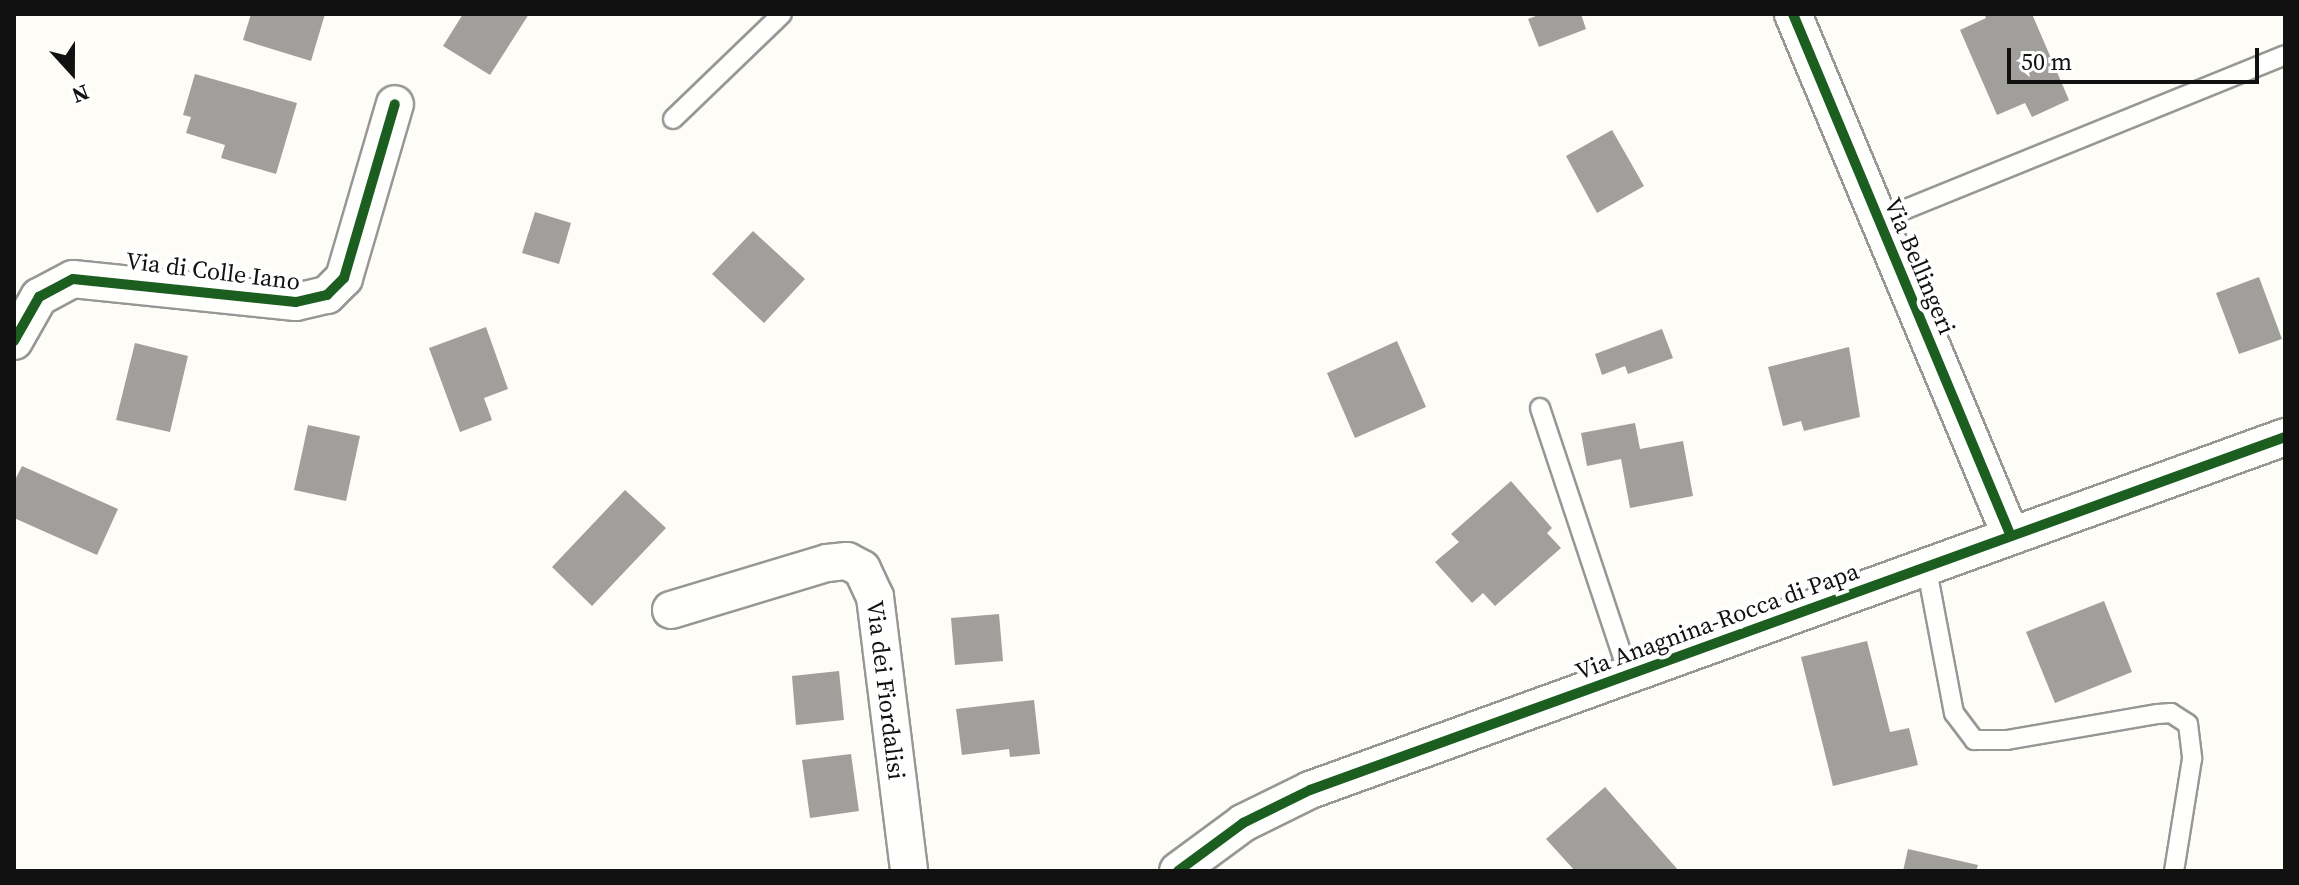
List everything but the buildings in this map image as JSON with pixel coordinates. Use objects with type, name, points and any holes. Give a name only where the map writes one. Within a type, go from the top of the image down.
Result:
[{"type":"street","name":"Via Bellingeri","points":[[1793,14],[2010,534]]},
{"type":"street","name":"Via di Colle Iano","points":[[14,341],[39,297],[73,279],[296,302],[327,295],[344,278],[395,104]]},
{"type":"street","name":"Via Anagnina-Rocca di Papa","points":[[1178,871],[1243,823],[1289,799],[2010,534],[2285,437]]},
{"type":"street","name":"Via dei Fiordalisi","points":[[671,610],[827,563],[847,561],[862,569],[877,606],[909,871]]},
{"type":"lane","points":[[673,119],[782,14]]},
{"type":"lane","points":[[1879,220],[2285,55]]},
{"type":"lane","points":[[1540,408],[1629,676]]},
{"type":"lane","points":[[1926,565],[1954,713],[1974,740],[2007,740],[2171,713],[2188,724],[2192,759],[2174,871]]},
{"type":"cycle path","points":[[1793,14],[2010,534]]},
{"type":"cycle path","points":[[14,341],[39,297],[73,279],[296,302],[327,295],[344,278],[395,104]]},
{"type":"cycle path","points":[[1178,871],[1243,823],[1310,790],[2285,437]]}]
